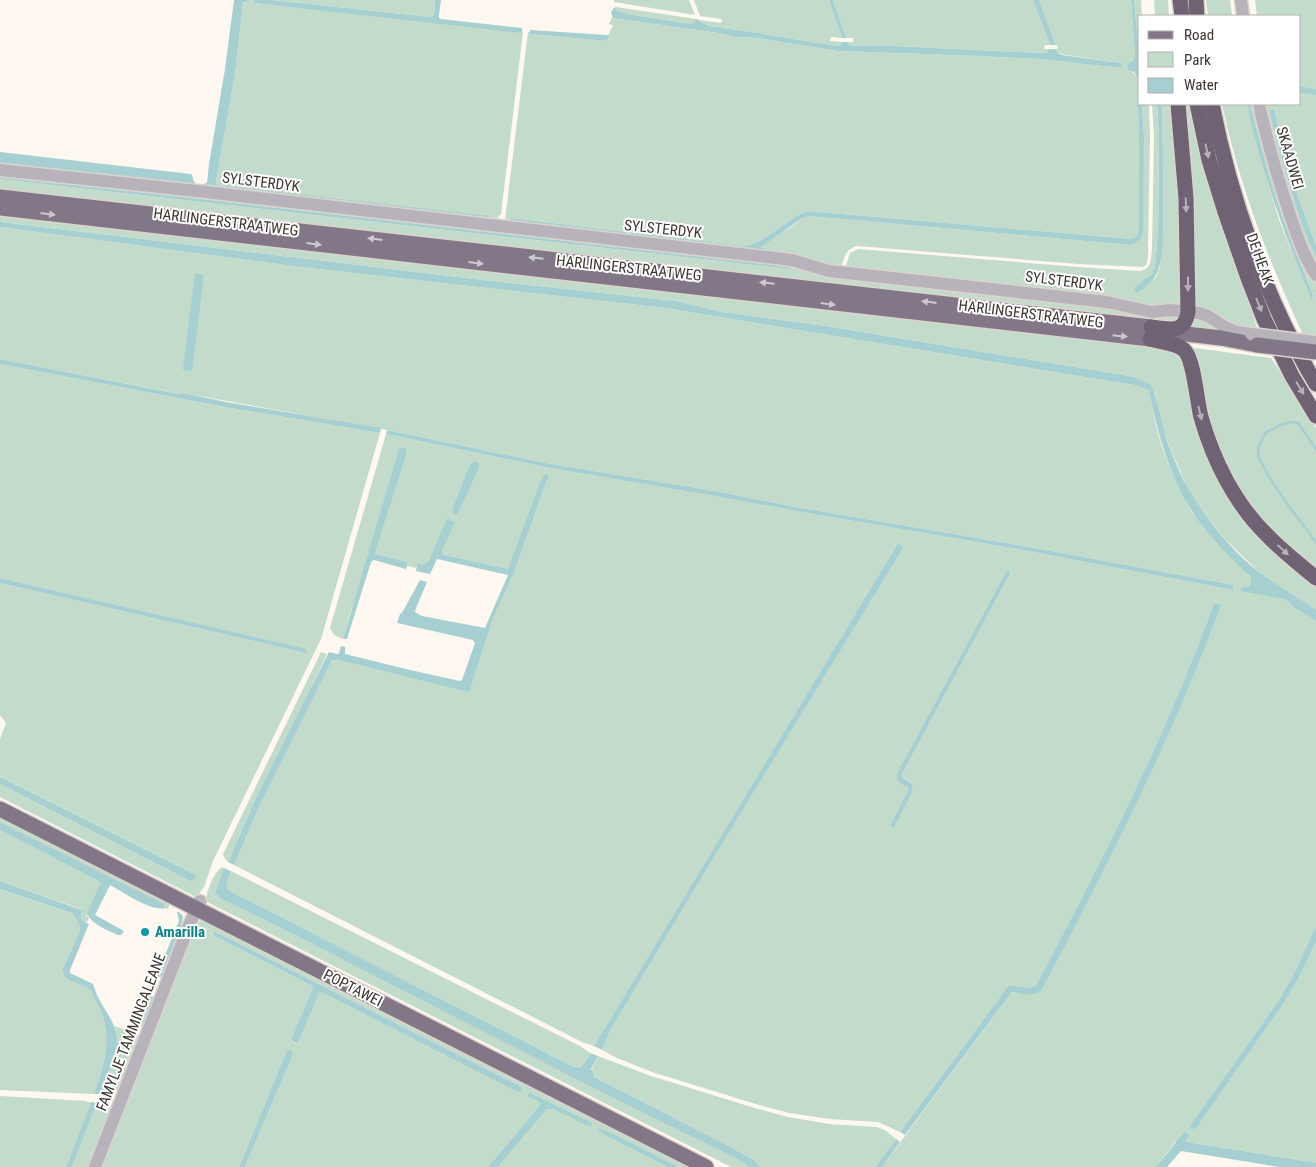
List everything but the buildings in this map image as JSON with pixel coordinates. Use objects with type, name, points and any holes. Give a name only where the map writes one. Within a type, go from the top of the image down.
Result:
[{"type":"highway","points":[[1174,0],[1174,15]]},
{"type":"highway","points":[[1180,0],[1182,15]]},
{"type":"highway","points":[[1196,0],[1197,15]]},
{"type":"highway","points":[[1150,333],[1181,327],[1185,323],[1188,312],[1186,198],[1178,105]]},
{"type":"highway","name":"DE HEAK","points":[[1197,105],[1209,160],[1248,278],[1264,319],[1292,376],[1316,416]]},
{"type":"highway","name":"DE HEAK","points":[[1212,105],[1226,163],[1249,238],[1278,311],[1316,384]]},
{"type":"highway","points":[[1226,163],[1264,256],[1316,366]]},
{"type":"highway","points":[[1150,333],[1181,346],[1186,351],[1191,365],[1200,414],[1207,436],[1222,474],[1236,496],[1266,534],[1316,578]]},
{"type":"main road","name":"HARLINGERSTRAATWEG","points":[[0,196],[1150,333],[1181,340],[1222,344],[1254,339],[1316,352]]},
{"type":"main road","name":"HARLINGERSTRAATWEG","points":[[0,208],[1150,333]]},
{"type":"main road","name":"POPTAWEI","points":[[0,809],[198,905],[706,1167]]},
{"type":"street","points":[[1241,0],[1244,15]]},
{"type":"street","name":"SKAADWEI","points":[[1259,105],[1281,188],[1309,265],[1316,275]]},
{"type":"street","name":"SYLSTERDYK","points":[[0,170],[792,260],[829,271],[1107,302],[1152,312],[1170,310],[1188,312],[1208,316],[1225,327],[1254,339],[1316,342]]},
{"type":"street","name":"FAMYLJE TAMMINGALEANE","points":[[95,1167],[198,905]]},
{"type":"green space","points":[[247,0],[254,0],[254,3],[523,32],[501,214],[493,222],[0,168],[0,163],[204,185],[205,187],[217,184],[235,74],[243,3],[247,2]]},
{"type":"green space","points":[[272,0],[435,0],[434,15],[430,17]]},
{"type":"green space","points":[[614,0],[689,0],[695,15],[614,2]]},
{"type":"green space","points":[[694,0],[829,0],[842,38],[831,37],[830,41],[842,42],[838,46],[709,26],[700,20],[721,23],[722,19],[700,16]]},
{"type":"green space","points":[[833,0],[1033,0],[1050,45],[1045,45],[1044,49],[1049,49],[1046,53],[853,46],[848,44],[848,42],[853,42],[853,38],[846,38]]},
{"type":"green space","points":[[1039,0],[1131,0],[1135,56],[1131,71],[1137,76],[1139,136],[1139,231],[1132,239],[807,211],[760,241],[744,246],[511,218],[511,222],[766,249],[759,247],[808,216],[1131,245],[1140,240],[1144,136],[1142,105],[1149,105],[1148,255],[1147,263],[1144,267],[1078,264],[857,246],[848,251],[841,267],[506,223],[505,220],[528,32],[530,34],[607,41],[613,25],[609,24],[612,17],[838,51],[1039,59],[1121,68],[1121,63],[1057,52],[1058,46]]},
{"type":"green space","points":[[1134,0],[1141,0],[1142,15],[1138,15],[1138,43]]},
{"type":"green space","points":[[1154,0],[1168,0],[1169,15],[1155,15]]},
{"type":"green space","points":[[1206,0],[1230,0],[1232,15],[1208,15]]},
{"type":"green space","points":[[1255,0],[1316,0],[1316,89],[1301,86],[1301,15],[1257,15]]},
{"type":"green space","points":[[616,7],[696,19],[691,24],[627,14],[617,11]]},
{"type":"green space","points":[[1301,93],[1316,95],[1316,246],[1292,180],[1274,109],[1269,110],[1288,182],[1316,257],[1316,268],[1296,219],[1263,105],[1301,105]]},
{"type":"green space","points":[[1152,105],[1157,105],[1159,136],[1158,232],[1155,266],[1152,274],[1146,279],[1151,282],[1156,277],[1160,267],[1162,105],[1176,105],[1185,304],[1152,308],[845,268],[850,253],[858,249],[1078,267],[1144,270],[1149,265],[1152,248],[1154,136]]},
{"type":"green space","points":[[1182,105],[1190,105],[1258,332],[1247,331],[1191,309]]},
{"type":"green space","points":[[1222,105],[1247,105],[1279,220],[1311,299],[1314,298],[1283,219],[1270,179],[1250,105],[1255,105],[1313,279],[1316,283],[1316,336],[1304,337],[1279,280],[1246,194]]},
{"type":"green space","points":[[0,176],[399,217],[1181,315],[1171,323],[0,191],[0,179],[788,269],[789,266]]},
{"type":"green space","points":[[0,213],[1170,349],[1183,356],[1221,474],[1316,581],[1316,610],[1279,588],[1258,571],[1226,540],[1200,509],[1187,487],[1169,445],[1163,429],[1155,393],[1135,377],[826,326],[722,312],[676,301],[483,280],[0,222]]},
{"type":"green space","points":[[0,227],[300,267],[665,308],[1134,385],[1146,389],[1149,392],[1163,450],[1192,512],[1251,577],[1251,584],[1248,587],[1284,599],[1316,621],[1316,926],[1279,1000],[1189,1127],[1195,1130],[1284,1003],[1300,976],[1316,942],[1316,1163],[1188,1142],[1186,1140],[1175,1142],[1161,1161],[1154,1167],[882,1167],[1012,992],[1020,993],[1041,990],[1114,849],[1160,753],[1220,605],[1214,603],[1175,701],[1132,797],[1036,985],[1030,988],[1009,985],[900,1132],[878,1122],[830,1119],[789,1113],[759,1105],[652,1072],[602,1050],[610,1031],[702,877],[904,547],[898,543],[594,1046],[582,1042],[234,865],[260,805],[332,660],[469,691],[493,619],[515,570],[548,477],[508,569],[442,554],[448,519],[425,565],[417,565],[416,568],[407,566],[407,562],[376,554],[375,552],[351,610],[343,639],[334,635],[330,628],[386,434],[550,468],[1023,550],[1233,590],[1234,585],[715,491],[551,464],[387,430],[180,394],[0,359]],"holes":[[[195,274],[204,275],[191,371]],[[474,461],[457,514],[453,514],[453,507],[469,466]],[[1007,570],[1011,572],[902,774],[903,778],[912,784],[913,791],[894,828],[890,826],[908,790],[897,773]]]},
{"type":"green space","points":[[1191,319],[1206,321],[1224,333],[1182,332]]},
{"type":"green space","points":[[1195,348],[1271,358],[1316,428],[1316,574],[1254,517],[1209,435],[1192,350]]},
{"type":"green space","points":[[0,364],[225,407],[380,433],[321,639],[213,861],[204,887],[197,896],[0,797],[0,784],[190,881],[194,874],[0,777],[0,739],[6,723],[0,715],[0,583],[306,653],[167,617],[0,578]]},
{"type":"green space","points":[[321,652],[327,654],[254,802],[228,862],[223,854]]},
{"type":"green space","points":[[0,815],[170,902],[168,909],[108,876],[0,822]]},
{"type":"green space","points":[[0,830],[102,882],[87,916],[89,918],[87,922],[83,922],[81,909],[0,881]]},
{"type":"green space","points":[[222,867],[224,868],[215,892],[219,898],[743,1162],[749,1167],[731,1167],[205,901],[213,878]]},
{"type":"green space","points":[[231,871],[580,1046],[590,1053],[586,1061],[580,1068],[572,1066],[228,890],[226,885]]},
{"type":"green space","points":[[0,889],[72,913],[79,924],[80,931],[63,968],[63,973],[69,980],[91,991],[104,1020],[106,1049],[103,1067],[94,1094],[0,1090]]},
{"type":"green space","points":[[206,918],[698,1167],[679,1167],[598,1129],[601,1133],[667,1167],[498,1167],[547,1109],[555,1110],[586,1125],[528,1096],[539,1102],[540,1105],[488,1167],[245,1167],[292,1057],[290,1049],[287,1050],[239,1167],[100,1167],[195,924]],"holes":[[[212,932],[216,932],[520,1086],[519,1092],[321,992],[319,992],[295,1043],[292,1041],[313,988],[312,986],[213,935]]]},
{"type":"green space","points":[[115,1026],[141,1036],[122,1088],[100,1094],[118,1046]]},
{"type":"green space","points":[[598,1056],[651,1076],[758,1109],[788,1117],[829,1124],[876,1127],[885,1130],[896,1139],[875,1167],[761,1167],[755,1161],[731,1147],[594,1077],[590,1073]]},
{"type":"green space","points":[[0,1096],[91,1102],[66,1167],[0,1167]]},
{"type":"green space","points":[[97,1103],[113,1108],[90,1167],[72,1167]]},
{"type":"water","points":[[234,0],[247,0],[247,2],[243,3],[235,74],[216,182],[217,187],[204,187],[205,183],[207,183]]},
{"type":"water","points":[[254,0],[272,0],[430,17],[434,15],[435,0],[441,0],[439,18],[441,19],[522,28],[522,33],[254,3]]},
{"type":"water","points":[[829,0],[833,0],[846,38],[842,38]]},
{"type":"water","points":[[1033,0],[1039,0],[1056,45],[1050,45]]},
{"type":"water","points":[[1131,0],[1134,0],[1138,43],[1138,105],[1142,105],[1144,136],[1143,231],[1140,240],[1131,245],[808,216],[760,247],[767,249],[766,251],[510,222],[511,218],[744,246],[760,241],[807,211],[1132,239],[1139,231],[1139,136],[1137,76],[1134,72],[1128,70],[1128,64],[1132,62],[1135,56]]},
{"type":"water","points":[[616,7],[617,11],[627,14],[691,24],[696,19],[709,26],[838,46],[842,42],[848,42],[848,44],[853,46],[1040,53],[1046,53],[1049,49],[1056,49],[1062,55],[1121,63],[1121,68],[1039,59],[838,51],[613,18],[611,12]]},
{"type":"water","points":[[530,30],[610,36],[607,41],[530,34]]},
{"type":"water","points":[[1301,86],[1316,89],[1316,95],[1301,93]]},
{"type":"water","points":[[1157,105],[1162,105],[1162,252],[1159,269],[1154,278],[1137,293],[1133,289],[1152,274],[1155,266],[1158,232],[1159,136]]},
{"type":"water","points":[[1247,105],[1250,105],[1283,219],[1314,298],[1311,299],[1274,203]]},
{"type":"water","points":[[1274,109],[1292,180],[1316,246],[1316,257],[1301,221],[1284,166],[1269,110]]},
{"type":"water","points":[[0,152],[191,174],[195,185],[0,163]]},
{"type":"water","points":[[0,176],[789,266],[789,269],[0,179]]},
{"type":"water","points":[[225,186],[489,216],[488,219],[224,189]]},
{"type":"water","points":[[0,222],[483,280],[676,301],[722,312],[826,326],[1135,377],[1151,385],[1166,438],[1180,473],[1211,522],[1249,564],[1316,610],[1316,621],[1284,599],[1241,591],[1242,587],[1248,587],[1251,584],[1251,577],[1212,538],[1192,511],[1177,483],[1165,454],[1149,392],[1134,385],[665,308],[300,267],[0,227]]},
{"type":"water","points":[[195,273],[204,275],[192,371],[183,370]]},
{"type":"water","points":[[0,359],[179,394],[381,428],[380,433],[225,407],[0,364]]},
{"type":"water","points":[[387,430],[551,464],[715,491],[1234,585],[1233,590],[1023,550],[550,468],[386,434]]},
{"type":"water","points":[[404,447],[406,455],[375,552],[376,554],[407,562],[407,566],[406,569],[374,560],[371,562],[347,639],[343,639],[399,449]]},
{"type":"water","points":[[474,461],[478,463],[479,467],[459,511],[457,514],[453,514],[453,507],[469,466]]},
{"type":"water","points":[[547,474],[548,477],[515,570],[493,619],[469,692],[332,660],[260,805],[234,865],[228,862],[254,802],[329,652],[339,653],[341,646],[345,647],[345,654],[410,670],[462,680],[475,643],[473,640],[397,623],[400,614],[420,580],[427,582],[415,612],[422,616],[485,628],[508,575],[437,559],[430,574],[416,571],[417,564],[424,565],[429,560],[447,519],[455,522],[442,554],[508,569],[541,480]]},
{"type":"water","points":[[898,543],[904,547],[702,877],[610,1031],[602,1050],[594,1046]]},
{"type":"water","points":[[1007,570],[1011,572],[902,774],[903,778],[912,784],[913,791],[894,828],[890,826],[908,790],[907,787],[898,781],[897,773]]},
{"type":"water","points":[[0,578],[306,649],[306,653],[0,583]]},
{"type":"water","points":[[1214,603],[1221,605],[1182,704],[1138,801],[1041,991],[1031,995],[1012,992],[905,1135],[900,1132],[1009,985],[1030,988],[1036,985],[1132,797],[1175,701]]},
{"type":"water","points":[[0,777],[194,874],[196,878],[190,881],[0,784]]},
{"type":"water","points":[[0,822],[160,902],[166,908],[145,904],[110,885],[95,915],[124,931],[121,935],[118,935],[105,929],[93,921],[87,914],[101,882],[0,830]]},
{"type":"water","points":[[224,868],[231,871],[226,885],[228,890],[572,1066],[580,1068],[590,1053],[598,1056],[591,1069],[594,1077],[731,1147],[755,1161],[761,1167],[749,1167],[743,1162],[219,898],[215,892]]},
{"type":"water","points":[[0,881],[82,910],[81,918],[89,924],[70,973],[93,984],[112,1021],[118,1039],[118,1046],[100,1094],[94,1094],[103,1067],[106,1049],[106,1030],[103,1016],[91,991],[69,980],[63,973],[63,968],[80,931],[78,922],[72,913],[0,889]]},
{"type":"water","points":[[177,912],[183,916],[182,923],[162,977],[157,977],[179,921]]},
{"type":"water","points":[[1316,926],[1316,942],[1300,976],[1284,1003],[1195,1130],[1189,1127],[1279,1000]]},
{"type":"water","points":[[213,932],[520,1086],[522,1091],[514,1090],[321,992],[298,1042],[293,1042],[292,1038],[313,988],[312,986],[213,935]]},
{"type":"water","points":[[150,995],[154,999],[143,1026],[141,1026],[138,1023]]},
{"type":"water","points":[[290,1049],[293,1053],[292,1057],[245,1167],[239,1167],[287,1050]]},
{"type":"water","points":[[530,1093],[592,1123],[592,1126],[555,1110],[547,1109],[498,1167],[488,1167],[540,1105],[539,1102],[528,1096]]},
{"type":"water","points":[[91,1102],[97,1103],[72,1167],[66,1167]]},
{"type":"water","points":[[598,1129],[611,1133],[679,1167],[667,1167],[601,1133]]},
{"type":"water","points":[[1184,1132],[1190,1135],[1186,1140],[1188,1142],[1316,1163],[1316,1167],[1279,1167],[1181,1151],[1167,1167],[1154,1167]]},
{"type":"water","points":[[896,1139],[900,1142],[882,1167],[875,1167]]},
{"type":"waterway","points":[[1316,449],[1298,423],[1293,422],[1280,425],[1265,433],[1258,449],[1259,458],[1269,477],[1316,542]]},
{"type":"place","name":"Amarilla","points":[[145,932]]}]
